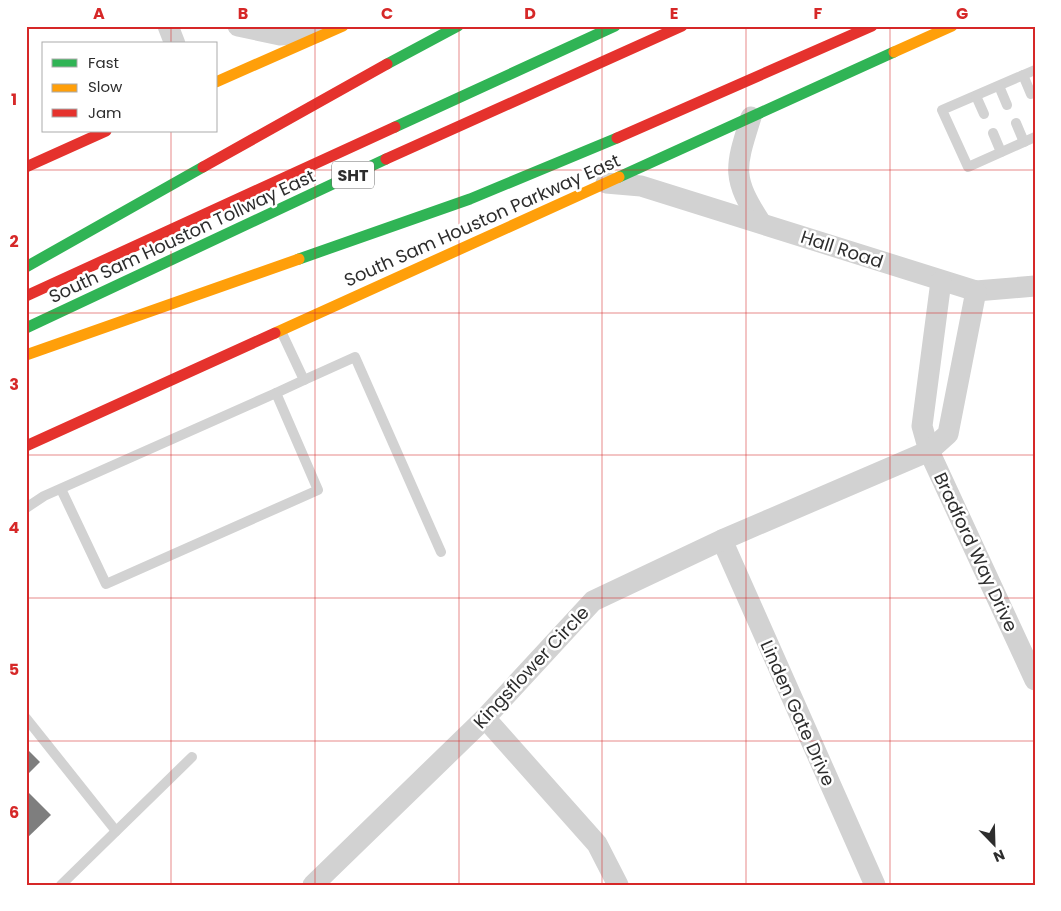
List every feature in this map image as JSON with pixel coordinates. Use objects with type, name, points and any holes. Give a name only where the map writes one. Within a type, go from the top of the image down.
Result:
[{"type":"main road","points":[[26,267],[367,74],[458,26]]},
{"type":"main road","name":"South Sam Houston Tollway East","points":[[26,296],[615,26]]},
{"type":"main road","name":"South Sam Houston Tollway East","points":[[26,328],[422,142],[682,26]]},
{"type":"main road","points":[[26,355],[470,199],[578,155],[872,26]]},
{"type":"main road","name":"South Sam Houston Parkway East","points":[[26,446],[952,26]]},
{"type":"main road","points":[[218,81],[342,27]]},
{"type":"main road","points":[[26,166],[104,132]]},
{"type":"street","points":[[168,26],[174,42]]},
{"type":"street","points":[[238,26],[280,35],[306,34],[342,27]]},
{"type":"street","points":[[751,117],[737,165],[739,182],[745,199],[761,223]]},
{"type":"street","name":"Hall Road","points":[[605,183],[641,186],[976,291],[1035,286]]},
{"type":"street","points":[[930,451],[922,426],[941,281]]},
{"type":"street","name":"Kingsflower Circle","points":[[318,883],[485,718],[593,601],[722,540],[930,451],[948,434],[976,291]]},
{"type":"street","name":"Bradford Way Drive","points":[[930,451],[1035,680]]},
{"type":"street","name":"Linden Gate Drive","points":[[722,540],[875,885]]},
{"type":"street","points":[[485,718],[597,844],[618,885]]},
{"type":"lane","points":[[1035,70],[942,110],[968,167],[1035,137]]},
{"type":"lane","points":[[1023,75],[1031,94]]},
{"type":"lane","points":[[999,86],[1008,105]]},
{"type":"lane","points":[[976,96],[984,114]]},
{"type":"lane","points":[[1016,123],[1024,142]]},
{"type":"lane","points":[[993,133],[1001,152]]},
{"type":"lane","points":[[280,330],[304,380]]},
{"type":"lane","points":[[26,508],[61,489],[355,357],[441,552]]},
{"type":"lane","points":[[61,489],[106,584],[318,490],[276,393]]},
{"type":"lane","points":[[26,718],[116,831]]},
{"type":"lane","points":[[61,885],[192,756]]},
{"type":"building","points":[[26,748],[40,762],[26,776]]},
{"type":"building","points":[[26,790],[51,815],[26,839]]},
{"type":"traffic: fast","points":[[387,64],[458,26]]},
{"type":"traffic: fast","points":[[395,127],[615,26]]},
{"type":"traffic: fast","points":[[619,177],[894,52]]},
{"type":"traffic: fast","points":[[299,259],[470,199],[617,138]]},
{"type":"traffic: fast","points":[[26,328],[386,159]]},
{"type":"traffic: fast","points":[[26,267],[203,167]]},
{"type":"traffic: slow","points":[[218,81],[343,26]]},
{"type":"traffic: slow","points":[[894,52],[952,26]]},
{"type":"traffic: slow","points":[[275,333],[619,177]]},
{"type":"traffic: slow","points":[[26,355],[299,259]]},
{"type":"traffic: jam","points":[[386,159],[682,26]]},
{"type":"traffic: jam","points":[[617,138],[872,26]]},
{"type":"traffic: jam","points":[[203,167],[387,64]]},
{"type":"traffic: jam","points":[[26,296],[395,127]]},
{"type":"traffic: jam","points":[[26,167],[104,132]]},
{"type":"traffic: jam","points":[[26,446],[275,333]]}]
